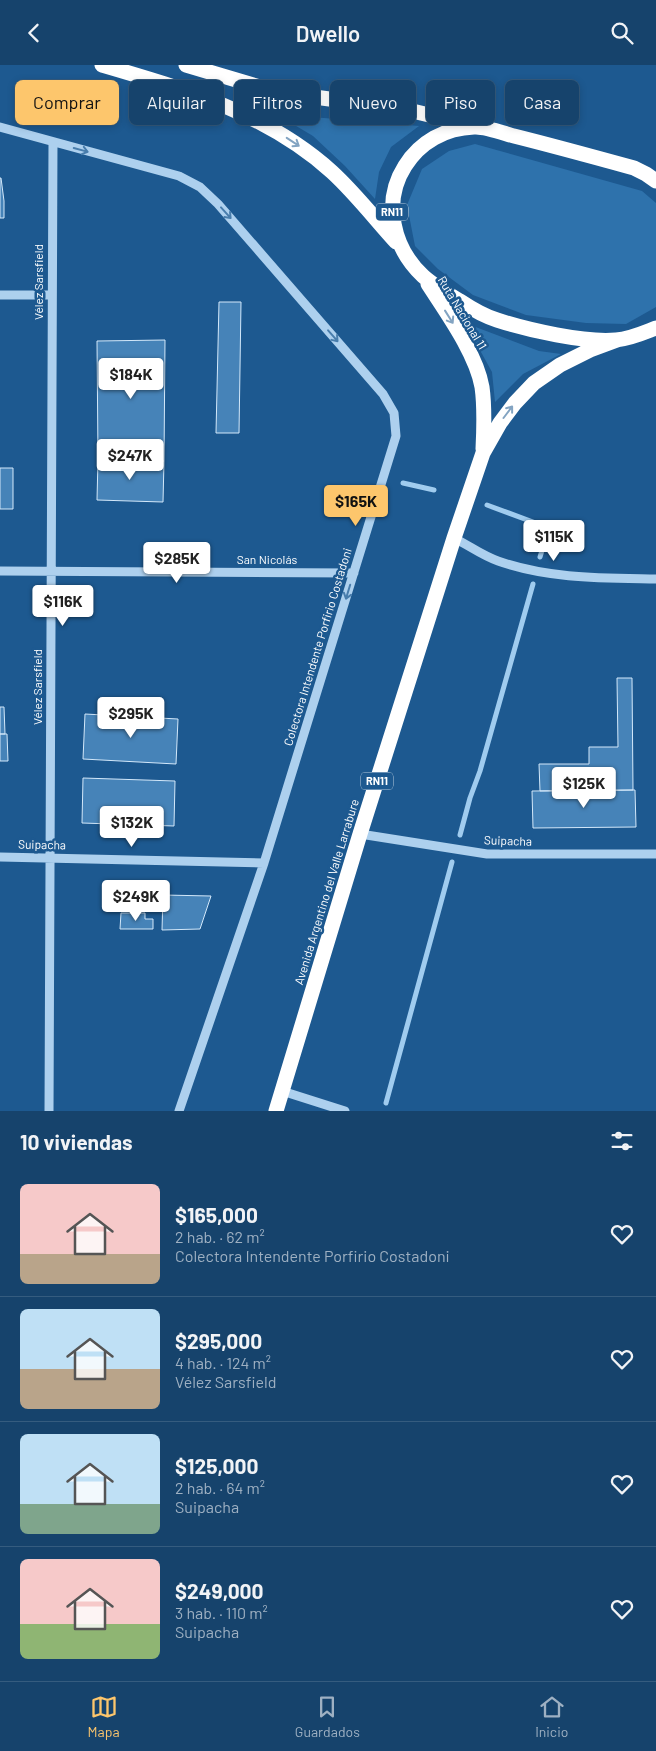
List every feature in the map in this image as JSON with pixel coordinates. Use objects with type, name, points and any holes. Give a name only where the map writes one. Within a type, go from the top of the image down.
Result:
[{"type":"highway","name":"RN11","points":[[102,65],[203,96],[262,122],[303,148],[333,172],[405,253]]},
{"type":"highway","name":"RN11","points":[[186,65],[263,88],[404,109],[475,126]]},
{"type":"highway","name":"Ruta Nacional 11","points":[[483,453],[484,415],[481,385],[474,361],[452,321],[405,253],[394,231],[392,217],[395,189],[400,173],[418,148],[435,137],[448,131],[475,126],[634,169],[646,173],[656,181]]},
{"type":"highway","name":"Ruta Nacional 11","points":[[422,276],[475,310],[496,320],[579,338],[617,340]]},
{"type":"highway","name":"Ruta Nacional 11","points":[[483,453],[500,423],[515,403],[534,383],[560,365],[590,350],[656,328]]},
{"type":"highway","name":"Avenida Argentino del Valle Larrabure","points":[[276,1111],[360,834],[454,537],[483,453]]},
{"type":"street","name":"Colectora Intendente Porfirio Costadoni","points":[[0,127],[179,176],[200,187],[237,225],[384,394],[394,413],[396,436],[354,573],[264,863],[179,1111]]},
{"type":"street","name":"Vélez Sarsfield","points":[[49,1111],[53,142]]},
{"type":"street","points":[[0,295],[52,295]]},
{"type":"street","points":[[454,537],[496,561],[520,568],[575,577],[656,579]]},
{"type":"street","name":"San Nicolás","points":[[0,571],[354,573]]},
{"type":"street","name":"Suipacha","points":[[360,834],[487,854],[656,854]]},
{"type":"street","name":"Suipacha","points":[[0,857],[264,863]]},
{"type":"street","points":[[282,1091],[345,1111]]},
{"type":"shaded area","points":[[320,118],[330,119],[330,125],[419,126],[391,147],[379,172],[375,199],[345,166],[313,136],[294,125],[320,125]]},
{"type":"shaded area","points":[[475,144],[642,191],[656,203],[656,307],[626,324],[586,323],[526,315],[473,295],[438,269],[415,246],[407,205],[422,169],[449,151]]},
{"type":"shaded area","points":[[465,323],[539,351],[561,354],[523,374],[495,402],[492,372]]},
{"type":"building","points":[[0,178],[4,201],[4,218],[0,218]]},
{"type":"building","points":[[219,302],[241,302],[239,433],[216,433]]},
{"type":"building","points":[[165,340],[164,461],[98,459],[97,341]]},
{"type":"building","points":[[98,459],[164,461],[163,502],[97,500]]},
{"type":"building","points":[[0,468],[13,468],[13,509],[0,509]]},
{"type":"building","points":[[617,678],[632,678],[633,790],[540,791],[539,764],[589,764],[589,747],[618,747]]},
{"type":"building","points":[[0,707],[4,707],[5,734],[0,734]]},
{"type":"building","points":[[85,714],[178,719],[176,764],[83,759]]},
{"type":"building","points":[[0,734],[7,734],[8,761],[0,761]]},
{"type":"building","points":[[83,778],[175,781],[174,826],[82,823]]},
{"type":"building","points":[[635,790],[636,827],[533,828],[532,791]]},
{"type":"building","points":[[163,895],[211,896],[200,929],[162,930]]},
{"type":"building","points":[[121,913],[145,913],[145,919],[153,919],[153,929],[120,929]]},
{"type":"waterway","points":[[403,483],[434,490]]},
{"type":"waterway","points":[[487,505],[549,528],[540,557]]},
{"type":"waterway","points":[[460,835],[533,584]]},
{"type":"waterway","points":[[386,1103],[452,862]]}]
